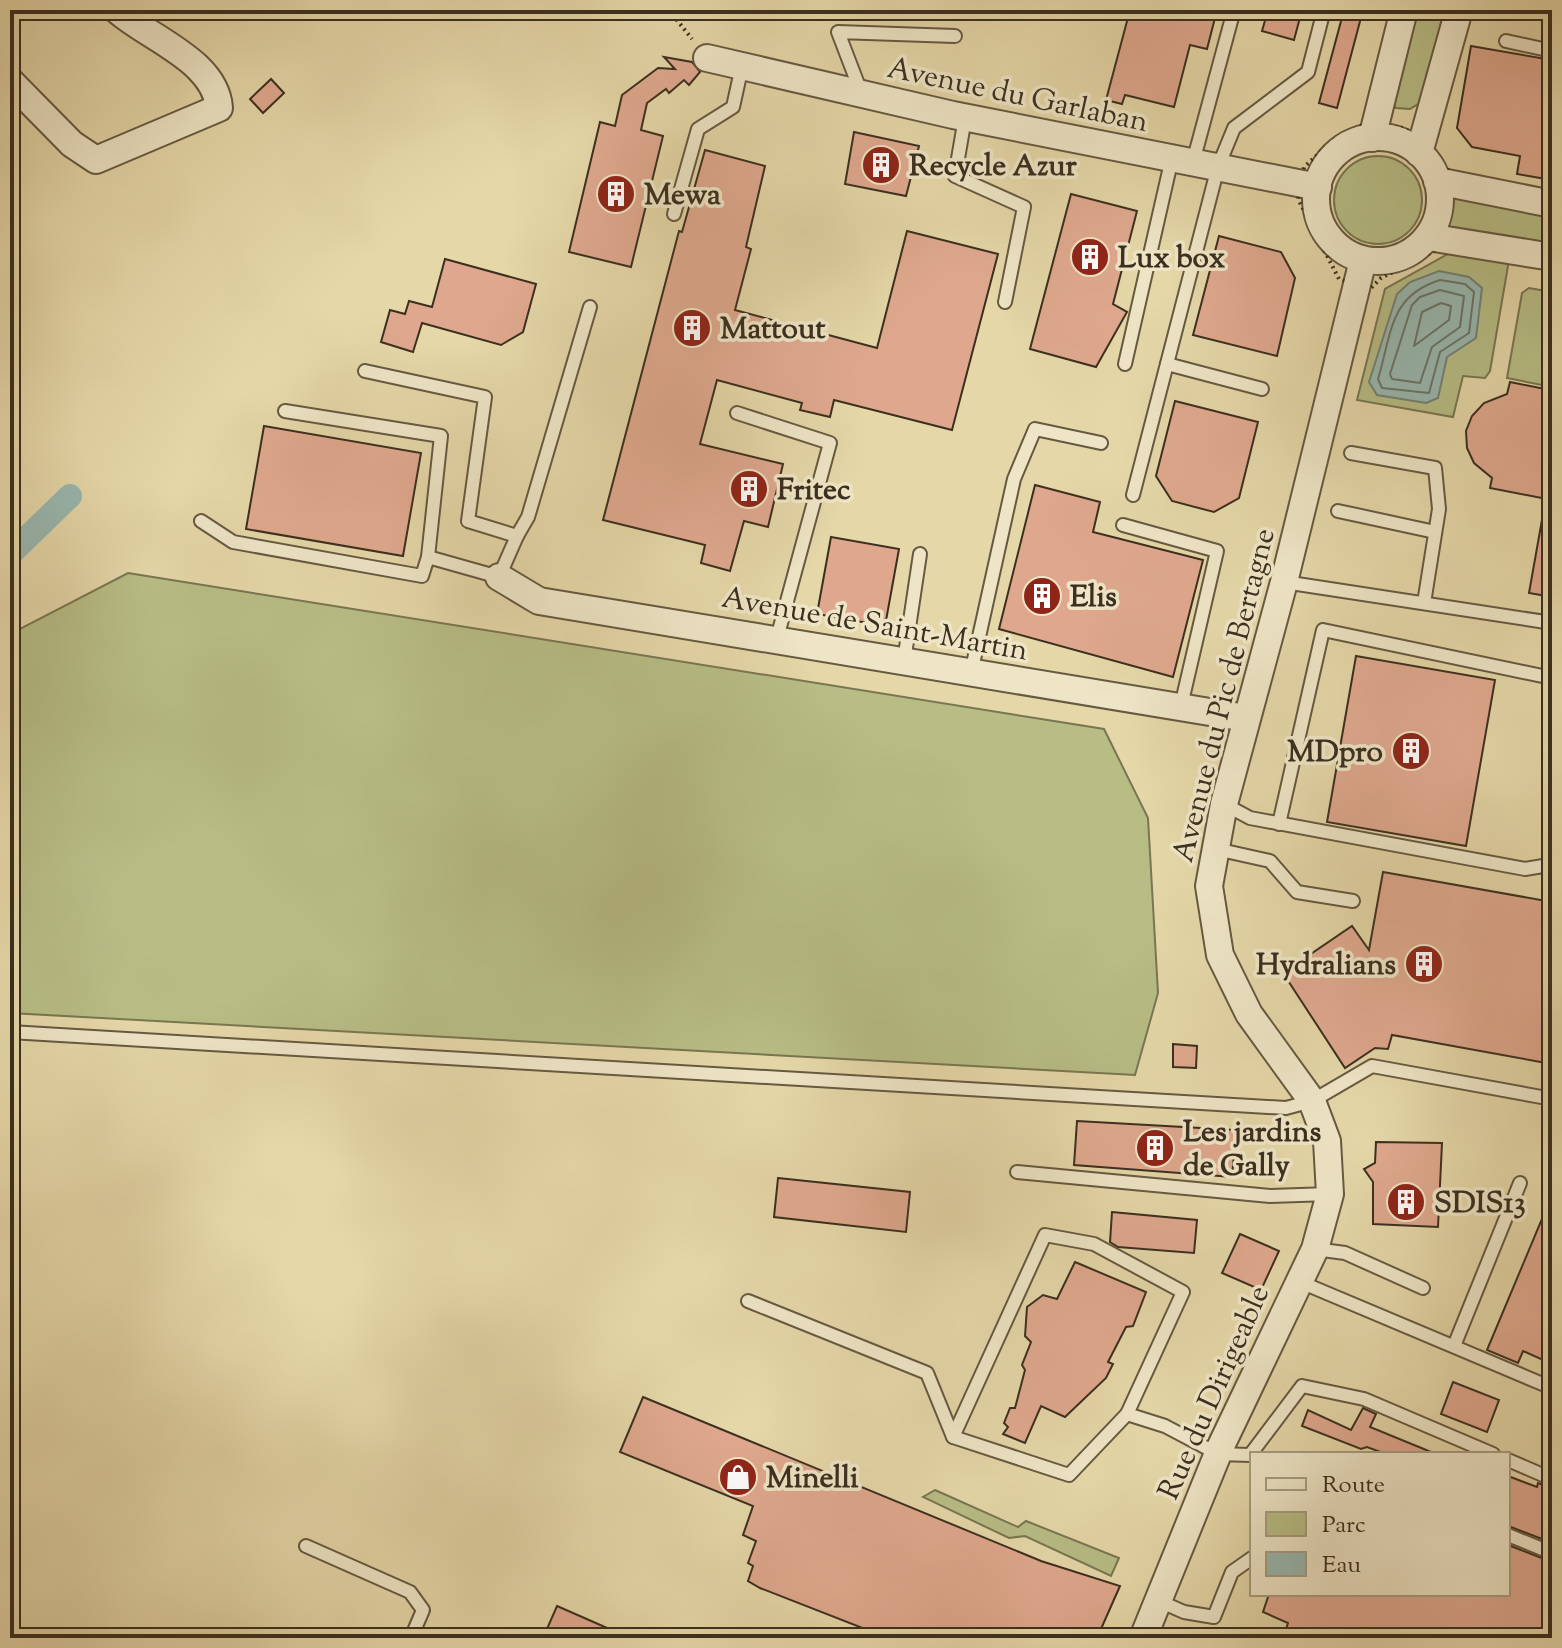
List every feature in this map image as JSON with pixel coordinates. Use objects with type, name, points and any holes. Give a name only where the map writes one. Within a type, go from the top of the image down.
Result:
[{"type":"street","points":[[10,81],[72,144],[96,160],[219,108],[218,92],[204,70],[117,10]]},
{"type":"street","points":[[1404,10],[1374,132],[1343,149],[1310,185],[1326,232],[1360,271],[1399,258],[1436,238],[1552,257]]},
{"type":"street","points":[[1422,146],[1459,10]]},
{"type":"street","name":"Avenue du Garlaban","points":[[707,58],[965,118],[1310,185]]},
{"type":"street","points":[[1374,132],[1422,146],[1445,182],[1436,238]]},
{"type":"street","points":[[1445,182],[1552,204]]},
{"type":"street","name":"Avenue du Pic de Bertagne","points":[[1331,1182],[1327,1141],[1312,1101],[1249,1014],[1220,955],[1209,886],[1224,804],[1284,582],[1360,271]]},
{"type":"street","name":"Avenue de Saint-Martin","points":[[499,577],[539,601],[1246,718]]},
{"type":"street","name":"Rue du Dirigeable","points":[[1143,1638],[1218,1454],[1315,1249],[1331,1182]]},
{"type":"lane","points":[[1125,364],[1195,162],[1234,10]]},
{"type":"lane","points":[[1133,495],[1167,364],[1195,162],[1308,72],[1324,10]]},
{"type":"lane","points":[[862,94],[838,32],[955,36]]},
{"type":"lane","points":[[1506,41],[1552,51]]},
{"type":"lane","points":[[674,214],[698,129],[733,107],[742,66]]},
{"type":"lane","points":[[965,118],[955,176],[1024,207],[1005,302]]},
{"type":"lane","points":[[428,557],[499,577],[528,517],[590,307]]},
{"type":"lane","points":[[1167,364],[1262,389]]},
{"type":"lane","points":[[365,371],[485,397],[468,521],[517,536]]},
{"type":"lane","points":[[201,521],[233,542],[422,576],[428,557],[441,436],[285,411]]},
{"type":"lane","points":[[737,413],[830,443],[777,638]]},
{"type":"lane","points":[[971,673],[1014,479],[1035,429],[1101,443]]},
{"type":"lane","points":[[1351,453],[1435,468],[1439,509],[1424,603]]},
{"type":"lane","points":[[1338,511],[1435,532]]},
{"type":"lane","points":[[1123,525],[1217,551],[1181,706]]},
{"type":"lane","points":[[904,661],[920,554]]},
{"type":"lane","points":[[1284,582],[1552,623]]},
{"type":"lane","points":[[1279,824],[1323,630],[1552,678]]},
{"type":"lane","points":[[1224,804],[1250,818],[1525,869],[1549,865],[1552,847]]},
{"type":"lane","points":[[1216,849],[1270,861],[1297,892],[1353,901]]},
{"type":"lane","points":[[10,1032],[1286,1108],[1312,1101],[1372,1066],[1547,1098]]},
{"type":"lane","points":[[1017,1172],[1270,1196],[1331,1182]]},
{"type":"lane","points":[[1454,1346],[1520,1183]]},
{"type":"lane","points":[[748,1301],[927,1373],[953,1437],[1069,1475],[1127,1414],[1183,1292],[1094,1244],[1045,1235],[953,1437]]},
{"type":"lane","points":[[1315,1249],[1345,1253],[1423,1288]]},
{"type":"lane","points":[[1298,1281],[1552,1388]]},
{"type":"lane","points":[[1253,1452],[1302,1386],[1364,1399],[1488,1452]]},
{"type":"lane","points":[[1127,1414],[1165,1426],[1218,1454],[1250,1455]]},
{"type":"lane","points":[[1510,1461],[1552,1479]]},
{"type":"lane","points":[[1510,1536],[1552,1553]]},
{"type":"lane","points":[[306,1546],[410,1592],[423,1610],[411,1638]]},
{"type":"lane","points":[[1159,1601],[1184,1612],[1214,1617],[1232,1572],[1250,1559]]},
{"type":"path","points":[[669,10],[707,58]]},
{"type":"path","points":[[1365,124],[1374,132],[1403,128],[1422,146],[1430,143],[1435,160],[1443,170],[1454,175],[1445,182],[1436,238],[1442,247],[1381,278],[1371,288],[1360,271],[1339,279],[1334,263],[1309,227],[1298,199],[1310,185],[1304,167],[1335,139],[1365,124]]},
{"type":"green space","points":[[1414,10],[1446,10],[1423,101],[1410,109],[1396,108],[1391,100]]},
{"type":"green space","points":[[1369,156],[1387,156],[1403,163],[1415,175],[1422,191],[1422,209],[1415,225],[1403,237],[1387,244],[1369,244],[1353,237],[1341,225],[1334,209],[1334,191],[1341,175],[1353,163]]},
{"type":"green space","points":[[1454,193],[1552,210],[1552,249],[1448,231]]},
{"type":"green space","points":[[1455,250],[1509,260],[1490,371],[1485,378],[1463,376],[1453,417],[1357,400],[1385,289]]},
{"type":"green space","points":[[1529,288],[1552,292],[1552,387],[1507,378],[1522,293]]},
{"type":"green space","points":[[128,573],[1104,729],[1148,818],[1158,993],[1135,1075],[10,1013],[10,634]]},
{"type":"green space","points":[[935,1490],[1018,1527],[1026,1521],[1119,1558],[1111,1576],[1025,1536],[1009,1538],[923,1497]]},
{"type":"water","points":[[1439,271],[1469,277],[1482,288],[1476,338],[1447,357],[1438,398],[1426,403],[1377,395],[1369,382],[1397,294],[1410,282]]},
{"type":"building","points":[[1130,10],[1217,10],[1207,49],[1190,45],[1174,107],[1125,95],[1122,104],[1106,100]]},
{"type":"building","points":[[1268,10],[1302,10],[1294,40],[1262,31]]},
{"type":"building","points":[[1344,10],[1363,10],[1337,108],[1319,103]]},
{"type":"building","points":[[1471,46],[1552,60],[1552,180],[1517,174],[1520,156],[1472,147],[1457,128]]},
{"type":"building","name":"Mewa","points":[[664,57],[692,62],[700,72],[689,85],[684,80],[669,93],[666,89],[647,103],[641,130],[663,136],[631,267],[569,252],[600,122],[615,126],[622,95],[658,68],[675,69]]},
{"type":"building","points":[[271,79],[284,93],[263,113],[250,99]]},
{"type":"building","name":"Recycle Azur","points":[[854,132],[919,146],[906,196],[845,184]]},
{"type":"building","points":[[705,150],[765,166],[746,247],[751,249],[735,310],[877,348],[907,231],[998,254],[952,430],[834,400],[830,417],[800,410],[802,403],[717,380],[700,444],[783,464],[768,527],[744,521],[730,571],[701,563],[705,545],[603,520],[679,231],[682,232]]},
{"type":"building","name":"Lux box","points":[[1071,194],[1137,211],[1113,304],[1127,312],[1096,367],[1030,349]]},
{"type":"building","points":[[1219,236],[1281,252],[1295,278],[1277,356],[1193,335]]},
{"type":"building","points":[[445,259],[536,284],[523,332],[501,345],[422,323],[413,352],[381,342],[390,310],[405,314],[409,301],[432,307]]},
{"type":"building","points":[[1510,382],[1550,390],[1547,404],[1552,405],[1552,500],[1490,488],[1492,478],[1474,463],[1467,448],[1466,431],[1472,416],[1484,403],[1507,394]]},
{"type":"building","points":[[1175,401],[1258,422],[1239,498],[1214,512],[1172,501],[1156,476]]},
{"type":"building","points":[[264,426],[421,453],[403,556],[246,529]]},
{"type":"building","points":[[1035,485],[1100,502],[1093,532],[1203,560],[1173,677],[999,629]]},
{"type":"building","points":[[1543,514],[1552,515],[1552,597],[1529,593]]},
{"type":"building","points":[[831,537],[899,549],[885,626],[817,614]]},
{"type":"building","name":"MDpro","points":[[1356,656],[1495,680],[1466,846],[1327,822]]},
{"type":"building","name":"Hydralians","points":[[1383,872],[1552,902],[1552,1064],[1392,1035],[1388,1049],[1375,1048],[1345,1068],[1283,973],[1352,926],[1369,950]]},
{"type":"building","points":[[1173,1044],[1197,1046],[1196,1068],[1173,1067]]},
{"type":"building","name":"Les jardins de Gally","points":[[1077,1121],[1236,1130],[1232,1177],[1074,1165]]},
{"type":"building","name":"SDIS13","points":[[1376,1142],[1442,1143],[1438,1227],[1373,1224],[1373,1182],[1364,1169],[1375,1163]]},
{"type":"building","points":[[778,1178],[910,1192],[906,1232],[774,1217]]},
{"type":"building","points":[[1552,1195],[1552,1364],[1523,1351],[1518,1363],[1487,1350]]},
{"type":"building","points":[[1112,1212],[1197,1220],[1194,1253],[1118,1247],[1110,1242]]},
{"type":"building","points":[[1240,1234],[1279,1251],[1261,1290],[1222,1273]]},
{"type":"building","points":[[1075,1262],[1146,1292],[1133,1326],[1126,1327],[1108,1362],[1113,1364],[1106,1378],[1065,1417],[1041,1406],[1025,1443],[1003,1434],[1008,1427],[1004,1423],[1010,1408],[1015,1408],[1025,1370],[1022,1365],[1031,1342],[1025,1336],[1027,1307],[1043,1295],[1057,1299]]},
{"type":"building","points":[[1453,1382],[1499,1400],[1487,1432],[1441,1414]]},
{"type":"building","points":[[643,1397],[1041,1561],[1120,1586],[1097,1638],[888,1638],[760,1588],[748,1581],[753,1566],[748,1563],[756,1541],[743,1535],[753,1506],[620,1452]]},
{"type":"building","points":[[1363,1408],[1376,1414],[1370,1427],[1431,1452],[1361,1449],[1302,1426],[1308,1410],[1351,1430]]},
{"type":"building","points":[[1510,1477],[1537,1487],[1538,1483],[1552,1488],[1552,1509],[1542,1539],[1510,1527]]},
{"type":"building","points":[[1510,1546],[1552,1562],[1552,1638],[1283,1638],[1288,1623],[1263,1612],[1268,1596],[1510,1596]]},
{"type":"building","points":[[557,1606],[630,1638],[543,1638]]},
{"type":"waterway","points":[[10,554],[70,496]]},
{"type":"place","name":"Recycle Azur","points":[[881,165]]},
{"type":"place","name":"Mewa","points":[[616,194]]},
{"type":"place","name":"Lux box","points":[[1090,257]]},
{"type":"place","name":"Mattout","points":[[692,328]]},
{"type":"place","name":"Fritec","points":[[749,489]]},
{"type":"place","name":"Elis","points":[[1042,596]]},
{"type":"place","name":"MDpro","points":[[1411,751]]},
{"type":"place","name":"Hydralians","points":[[1424,964]]},
{"type":"place","name":"Les jardins de Gally","points":[[1155,1148]]},
{"type":"place","name":"SDIS13","points":[[1406,1202]]},
{"type":"place","name":"Minelli","points":[[738,1477]]}]
